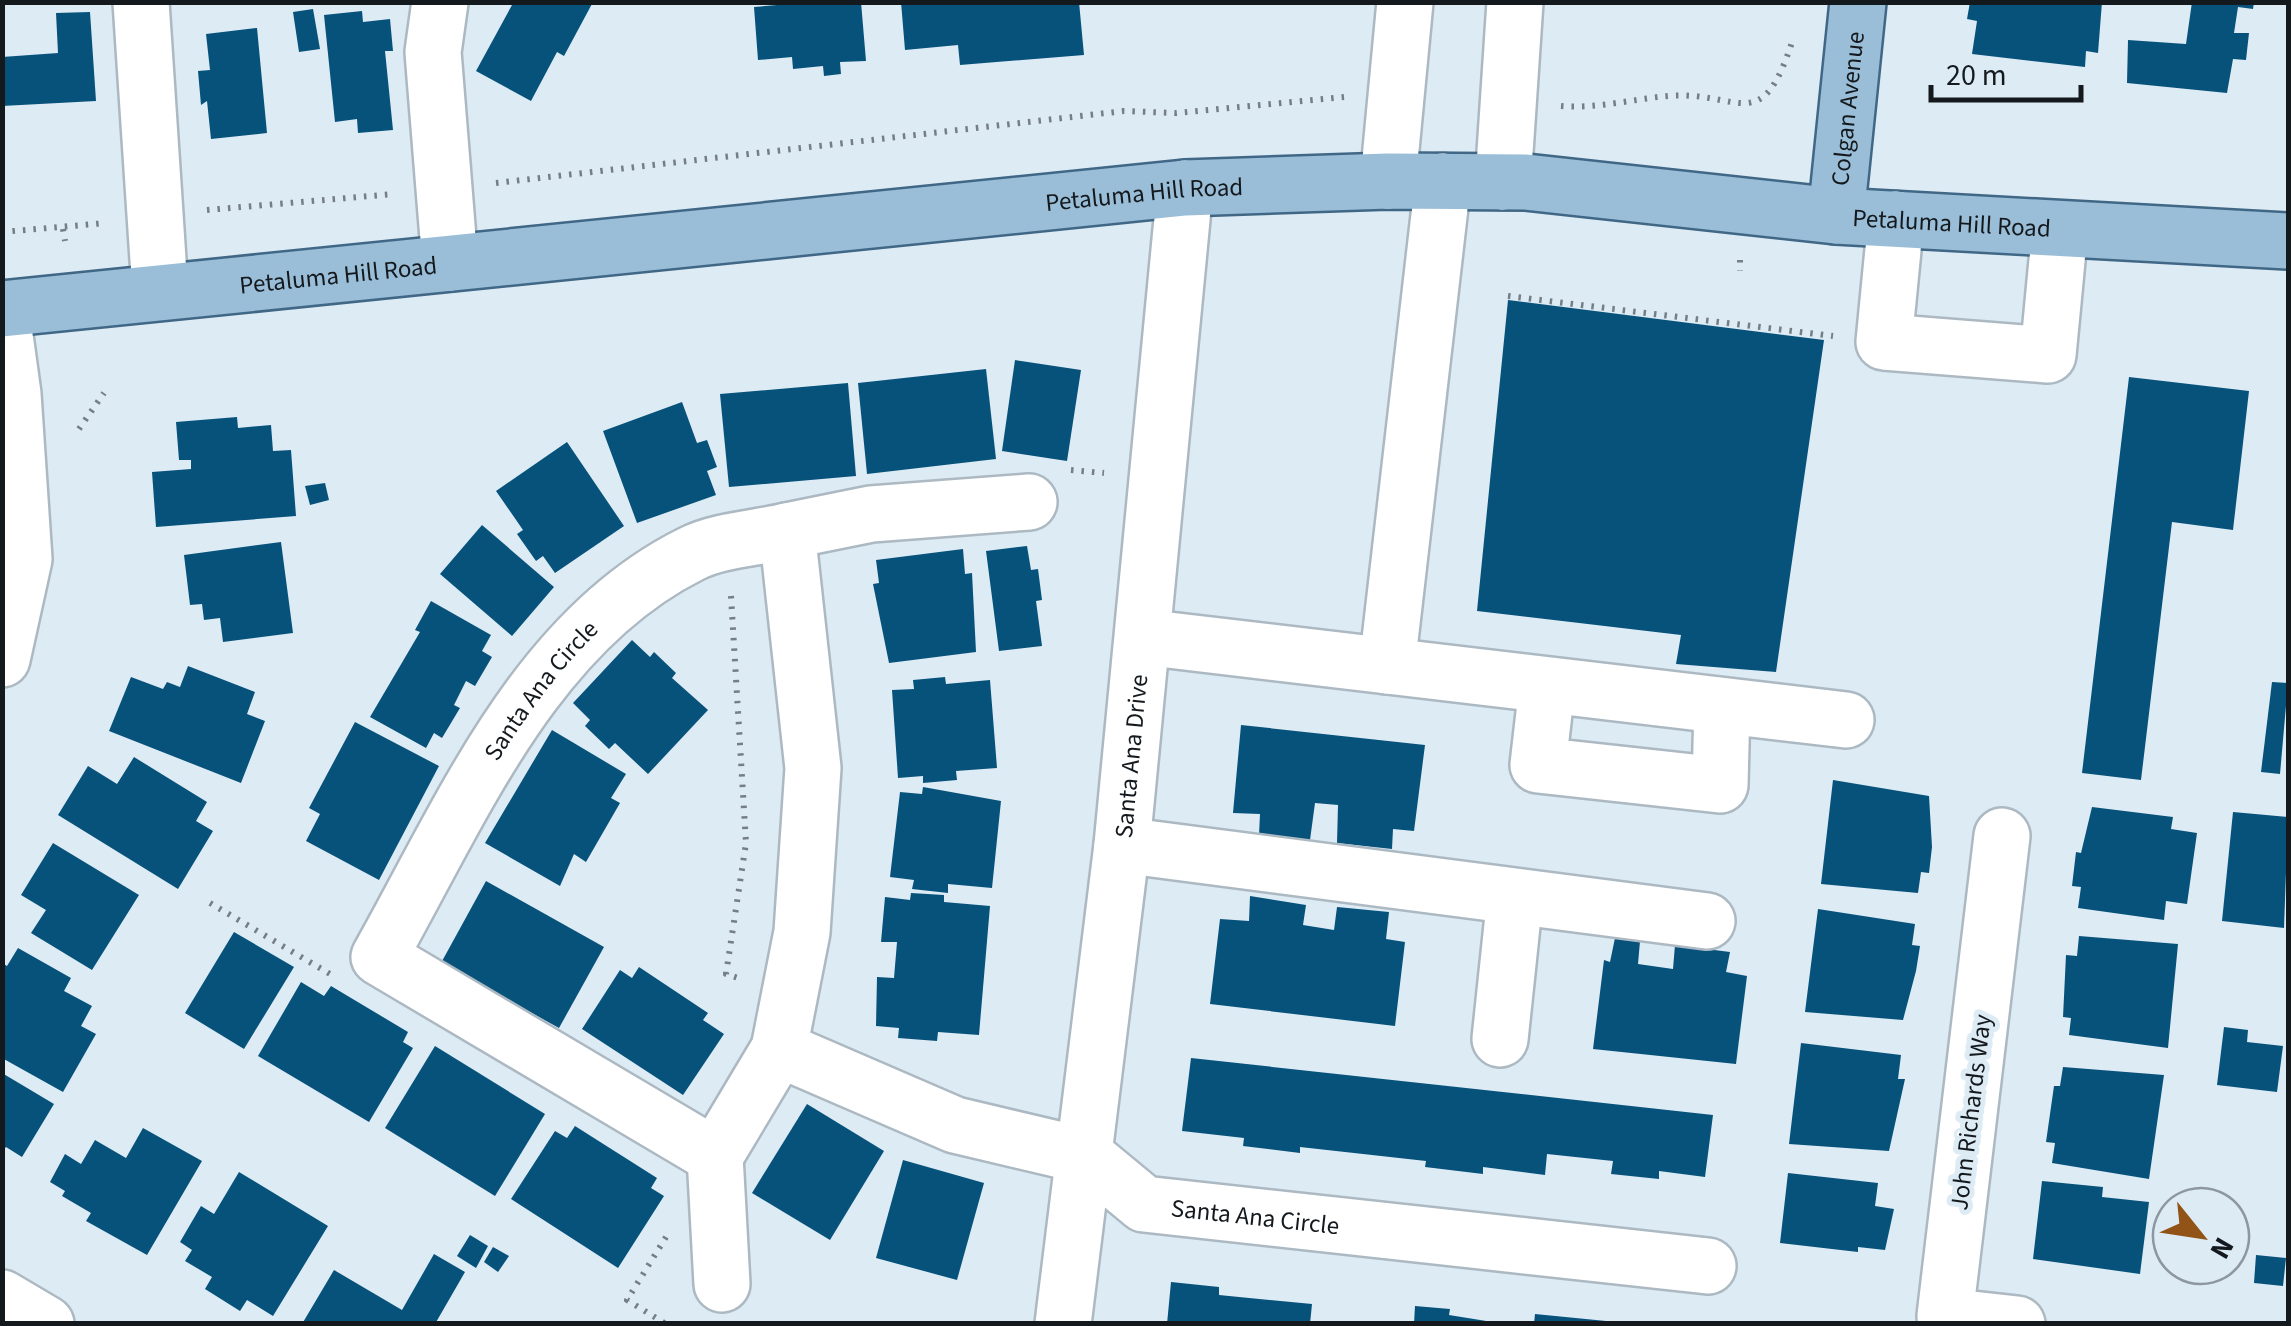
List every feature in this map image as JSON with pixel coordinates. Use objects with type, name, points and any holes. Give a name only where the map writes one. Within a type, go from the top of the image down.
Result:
[{"type":"main road","name":"Colgan Avenue","points":[[1836,216],[1858,2]]},
{"type":"main road","name":"Petaluma Hill Road","points":[[2,311],[160,290],[1186,188],[1388,181],[1503,182],[1836,216],[2288,242]]},
{"type":"street","points":[[141,2],[160,290]]},
{"type":"street","points":[[440,2],[433,52],[441,189],[450,263]]},
{"type":"street","points":[[1388,181],[1405,2]]},
{"type":"street","points":[[1503,182],[1516,2]]},
{"type":"street","points":[[1387,666],[1444,180]]},
{"type":"street","name":"Santa Ana Drive","points":[[1063,1324],[1122,845],[1186,188]]},
{"type":"street","points":[[1896,219],[1884,342],[2048,355],[2060,229]]},
{"type":"street","points":[[2,311],[13,394],[24,558],[2,659]]},
{"type":"street","points":[[722,1284],[715,1156],[778,1048],[802,932],[814,768],[788,532],[871,514],[1029,502]]},
{"type":"street","name":"Santa Ana Circle","points":[[715,1156],[379,957],[518,712],[596,617],[693,552],[788,532]]},
{"type":"street","points":[[1143,637],[1846,720]]},
{"type":"street","points":[[1546,687],[1538,765],[1720,785],[1722,706]]},
{"type":"street","name":"John Richards Way","points":[[2002,836],[1945,1316],[2017,1324]]},
{"type":"street","points":[[1122,845],[1707,921]]},
{"type":"street","points":[[1500,1039],[1516,897]]},
{"type":"street","name":"Santa Ana Circle","points":[[778,1048],[955,1126],[1086,1156],[1144,1204],[1708,1266]]},
{"type":"street","points":[[2,1298],[46,1324]]},
{"type":"path","points":[[1508,102],[1575,107],[1674,95],[1742,104],[1772,89],[1793,38]]},
{"type":"path","points":[[2,232],[441,189],[1124,111],[1176,112],[1396,94]]},
{"type":"path","points":[[63,229],[64,241]]},
{"type":"path","points":[[1740,260],[1740,271]]},
{"type":"path","points":[[1508,296],[1844,337]]},
{"type":"path","points":[[79,429],[104,393]]},
{"type":"path","points":[[726,974],[746,843],[730,577]]},
{"type":"path","points":[[210,904],[346,984]]},
{"type":"path","points":[[666,1324],[626,1300],[671,1228]]},
{"type":"building","points":[[506,2],[593,2],[564,56],[557,52],[531,101],[476,71],[512,5]]},
{"type":"building","points":[[861,2],[866,61],[840,62],[841,74],[824,76],[823,66],[793,69],[792,57],[758,60],[754,7]]},
{"type":"building","points":[[901,2],[1079,2],[1084,55],[960,65],[958,45],[905,50]]},
{"type":"building","points":[[1970,2],[2102,2],[2098,53],[2086,51],[2085,67],[1972,54],[1977,21],[1967,19]]},
{"type":"building","points":[[2192,2],[2254,2],[2253,9],[2238,7],[2234,33],[2249,33],[2246,60],[2233,59],[2227,93],[2127,83],[2128,40],[2186,44]]},
{"type":"building","points":[[313,9],[320,49],[299,52],[293,12]]},
{"type":"building","points":[[362,11],[363,22],[390,19],[393,51],[385,51],[393,130],[358,133],[357,119],[335,122],[324,15]]},
{"type":"building","points":[[90,12],[96,101],[2,106],[2,57],[58,53],[56,13]]},
{"type":"building","points":[[257,28],[267,133],[211,139],[207,101],[201,105],[198,71],[210,70],[206,34]]},
{"type":"building","points":[[1508,300],[1824,340],[1776,672],[1676,664],[1681,635],[1477,611]]},
{"type":"building","points":[[1015,360],[1081,370],[1067,461],[1002,451]]},
{"type":"building","points":[[986,369],[996,459],[867,474],[858,383]]},
{"type":"building","points":[[2129,377],[2249,391],[2233,530],[2172,522],[2141,780],[2082,773]]},
{"type":"building","points":[[848,383],[856,476],[729,487],[720,394]]},
{"type":"building","points":[[682,402],[697,443],[707,440],[717,467],[707,471],[716,495],[637,523],[603,431]]},
{"type":"building","points":[[237,417],[238,428],[271,425],[273,451],[291,450],[296,516],[156,527],[152,472],[191,469],[191,460],[179,460],[176,422]]},
{"type":"building","points":[[567,442],[624,526],[555,573],[543,556],[536,561],[517,534],[523,530],[496,491]]},
{"type":"building","points":[[325,483],[329,500],[310,505],[305,486]]},
{"type":"building","points":[[482,525],[554,587],[512,636],[440,574]]},
{"type":"building","points":[[281,542],[293,633],[223,642],[220,618],[204,620],[202,604],[190,605],[184,555]]},
{"type":"building","points":[[1027,546],[1031,570],[1038,569],[1042,600],[1036,601],[1042,646],[999,651],[986,551]]},
{"type":"building","points":[[963,549],[965,574],[972,573],[976,652],[889,663],[873,584],[879,583],[876,560]]},
{"type":"building","points":[[431,601],[491,635],[482,651],[492,657],[475,686],[466,681],[454,705],[460,708],[442,738],[434,733],[426,748],[370,717],[420,632],[415,630]]},
{"type":"building","points":[[632,640],[650,657],[654,652],[676,673],[672,678],[708,710],[648,774],[615,743],[609,749],[585,726],[590,720],[573,703]]},
{"type":"building","points":[[188,666],[255,692],[247,714],[265,721],[241,783],[109,731],[131,677],[163,689],[167,682],[180,687]]},
{"type":"building","points":[[945,677],[946,684],[990,680],[997,768],[956,771],[957,780],[923,783],[923,776],[898,778],[892,690],[914,689],[913,680]]},
{"type":"building","points":[[2272,682],[2288,683],[2280,774],[2261,772]]},
{"type":"building","points":[[355,722],[439,766],[379,880],[306,841],[320,814],[309,808]]},
{"type":"building","points":[[1241,725],[1425,745],[1414,831],[1393,829],[1392,849],[1337,843],[1338,805],[1315,803],[1310,840],[1259,835],[1260,814],[1233,813]]},
{"type":"building","points":[[552,730],[626,774],[611,798],[620,803],[586,862],[574,854],[560,886],[485,843]]},
{"type":"building","points":[[134,757],[207,802],[196,821],[213,831],[178,889],[58,815],[88,766],[117,784]]},
{"type":"building","points":[[1833,780],[1929,796],[1932,847],[1929,873],[1921,872],[1918,893],[1821,884]]},
{"type":"building","points":[[923,787],[1001,801],[992,888],[948,884],[948,893],[912,889],[914,880],[890,877],[900,792],[922,794]]},
{"type":"building","points":[[2092,807],[2173,817],[2171,829],[2197,833],[2187,904],[2166,901],[2164,920],[2078,908],[2081,887],[2072,886],[2076,852],[2081,853]]},
{"type":"building","points":[[2233,812],[2288,817],[2284,928],[2222,921]]},
{"type":"building","points":[[53,843],[139,895],[92,970],[31,933],[46,910],[21,895]]},
{"type":"building","points":[[486,881],[604,947],[559,1028],[441,963]]},
{"type":"building","points":[[911,893],[944,895],[944,902],[990,906],[979,1035],[938,1032],[937,1041],[898,1038],[899,1028],[876,1026],[877,977],[894,978],[897,942],[881,942],[885,897],[910,900]]},
{"type":"building","points":[[1250,896],[1306,905],[1303,925],[1334,930],[1337,907],[1389,912],[1386,939],[1405,942],[1395,1026],[1210,1004],[1220,919],[1249,921]]},
{"type":"building","points":[[1818,909],[1915,924],[1912,945],[1920,946],[1903,1020],[1805,1012]]},
{"type":"building","points":[[234,932],[294,967],[244,1049],[185,1013]]},
{"type":"building","points":[[2079,936],[2178,944],[2168,1048],[2069,1035],[2071,1018],[2063,1017],[2066,955],[2077,956]]},
{"type":"building","points":[[1615,938],[1640,941],[1638,964],[1673,969],[1675,945],[1730,952],[1726,972],[1747,976],[1736,1064],[1593,1049],[1604,960],[1610,962]]},
{"type":"building","points":[[18,948],[71,978],[64,991],[92,1006],[81,1026],[96,1034],[63,1092],[2,1058],[2,963],[7,966]]},
{"type":"building","points":[[639,967],[708,1013],[703,1020],[724,1034],[683,1095],[582,1029],[620,970],[632,978]]},
{"type":"building","points":[[301,982],[324,996],[331,986],[408,1032],[403,1042],[413,1048],[369,1122],[258,1056]]},
{"type":"building","points":[[2224,1027],[2248,1030],[2247,1042],[2283,1046],[2277,1092],[2217,1085]]},
{"type":"building","points":[[1801,1043],[1901,1055],[1898,1079],[1905,1079],[1889,1151],[1789,1144]]},
{"type":"building","points":[[435,1046],[545,1114],[495,1196],[385,1128]]},
{"type":"building","points":[[1191,1058],[1713,1115],[1705,1177],[1659,1171],[1659,1179],[1611,1174],[1613,1161],[1547,1154],[1545,1175],[1483,1167],[1483,1174],[1425,1167],[1426,1161],[1300,1147],[1300,1153],[1243,1146],[1244,1138],[1182,1131]]},
{"type":"building","points":[[2063,1067],[2164,1075],[2149,1179],[2052,1163],[2055,1143],[2046,1142],[2054,1086],[2060,1086]]},
{"type":"building","points":[[2,1073],[54,1104],[22,1157],[6,1147],[2,1152]]},
{"type":"building","points":[[807,1104],[884,1151],[830,1240],[752,1193]]},
{"type":"building","points":[[575,1126],[657,1178],[651,1188],[664,1196],[618,1268],[511,1199],[555,1131],[567,1138]]},
{"type":"building","points":[[143,1128],[202,1161],[147,1255],[86,1221],[91,1213],[62,1196],[65,1191],[50,1182],[65,1154],[81,1164],[95,1140],[126,1158]]},
{"type":"building","points":[[903,1160],[984,1183],[957,1280],[876,1258]]},
{"type":"building","points":[[239,1172],[328,1226],[273,1316],[247,1300],[240,1311],[205,1289],[212,1277],[185,1261],[192,1250],[180,1242],[201,1206],[214,1214]]},
{"type":"building","points":[[1788,1173],[1878,1183],[1875,1206],[1894,1209],[1885,1250],[1858,1247],[1858,1252],[1780,1243]]},
{"type":"building","points":[[2042,1181],[2103,1187],[2102,1197],[2149,1202],[2140,1274],[2033,1259]]},
{"type":"building","points":[[470,1235],[488,1246],[476,1268],[457,1256]]},
{"type":"building","points":[[493,1247],[509,1256],[498,1272],[484,1262]]},
{"type":"building","points":[[434,1254],[465,1272],[435,1324],[302,1324],[334,1270],[402,1310]]},
{"type":"building","points":[[2256,1255],[2286,1258],[2283,1286],[2254,1283]]},
{"type":"building","points":[[1171,1282],[1219,1287],[1219,1295],[1312,1304],[1310,1324],[1167,1324]]},
{"type":"building","points":[[1415,1306],[1450,1309],[1449,1315],[1505,1324],[1414,1324]]},
{"type":"building","points":[[1535,1314],[1606,1321],[1606,1324],[1534,1324]]}]
